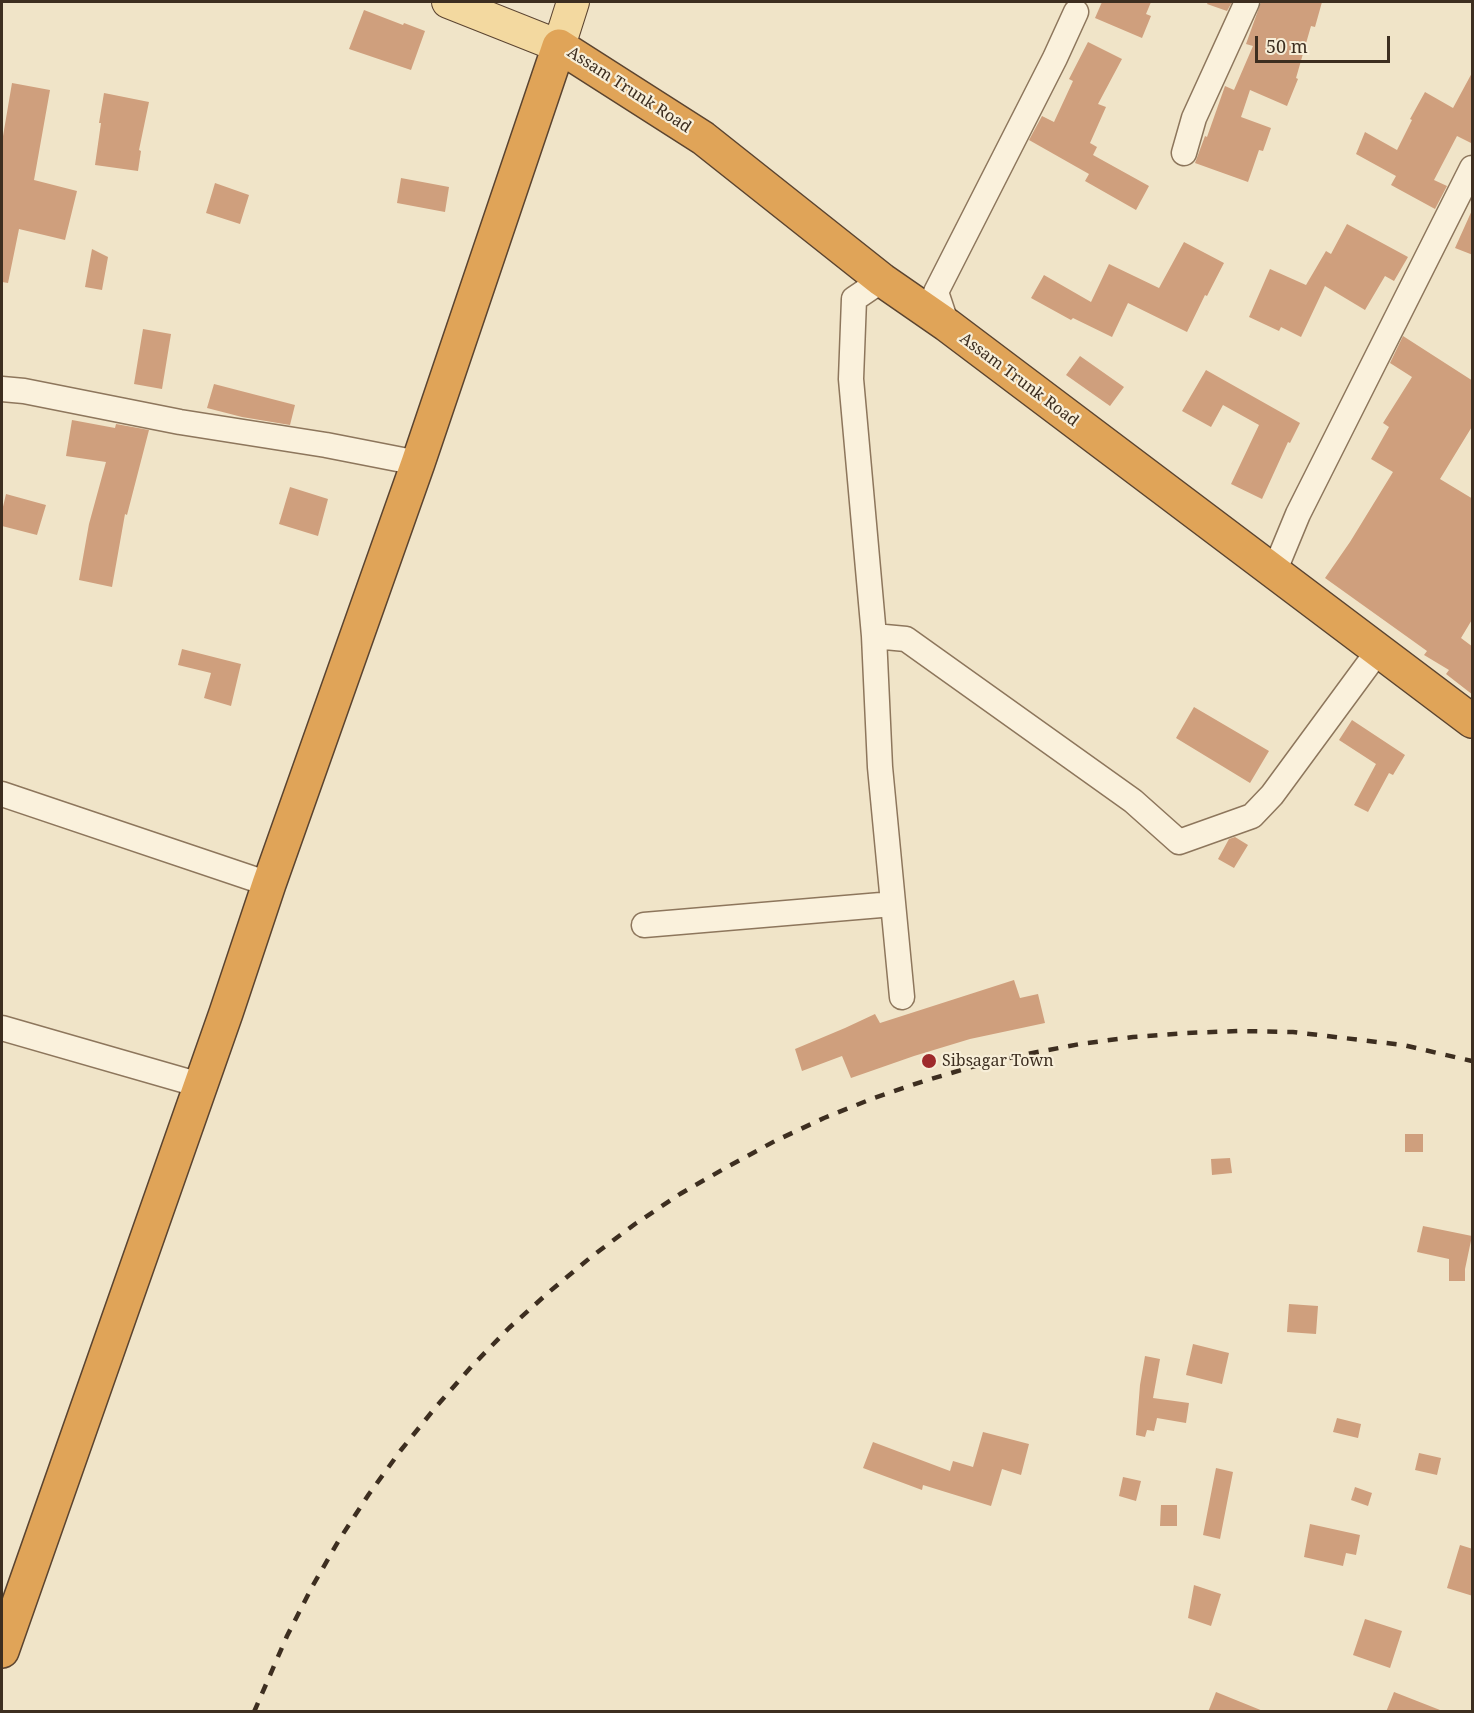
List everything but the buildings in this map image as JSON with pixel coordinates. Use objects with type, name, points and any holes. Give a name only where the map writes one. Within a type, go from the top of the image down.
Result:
[{"type":"highway","name":"Assam Trunk Road","points":[[560,46],[703,138],[882,280],[947,325],[1473,722]]},
{"type":"highway","points":[[2,1651],[418,463],[560,46]]},
{"type":"main road","points":[[448,2],[560,46],[573,2]]},
{"type":"street","points":[[1184,153],[1194,118],[1247,2]]},
{"type":"street","points":[[947,325],[936,292],[1076,12]]},
{"type":"street","points":[[1274,572],[1298,514],[1473,168]]},
{"type":"street","points":[[882,280],[854,299],[851,379],[874,636],[880,767],[902,997]]},
{"type":"street","points":[[2,389],[418,463]]},
{"type":"street","points":[[874,636],[906,639],[1133,801],[1179,842],[1252,816],[1272,795],[1378,651]]},
{"type":"street","points":[[2,794],[269,884]]},
{"type":"street","points":[[644,925],[893,904]]},
{"type":"street","points":[[2,1028],[200,1085]]},
{"type":"railway","points":[[254,1712],[287,1636],[339,1540],[401,1450],[471,1367],[549,1292],[635,1224],[680,1194],[775,1141],[874,1098],[975,1066],[1080,1044],[1133,1037],[1239,1031],[1293,1032],[1403,1045],[1472,1061]]},
{"type":"place","name":"Sibsagar Town","points":[[929,1061]]}]
